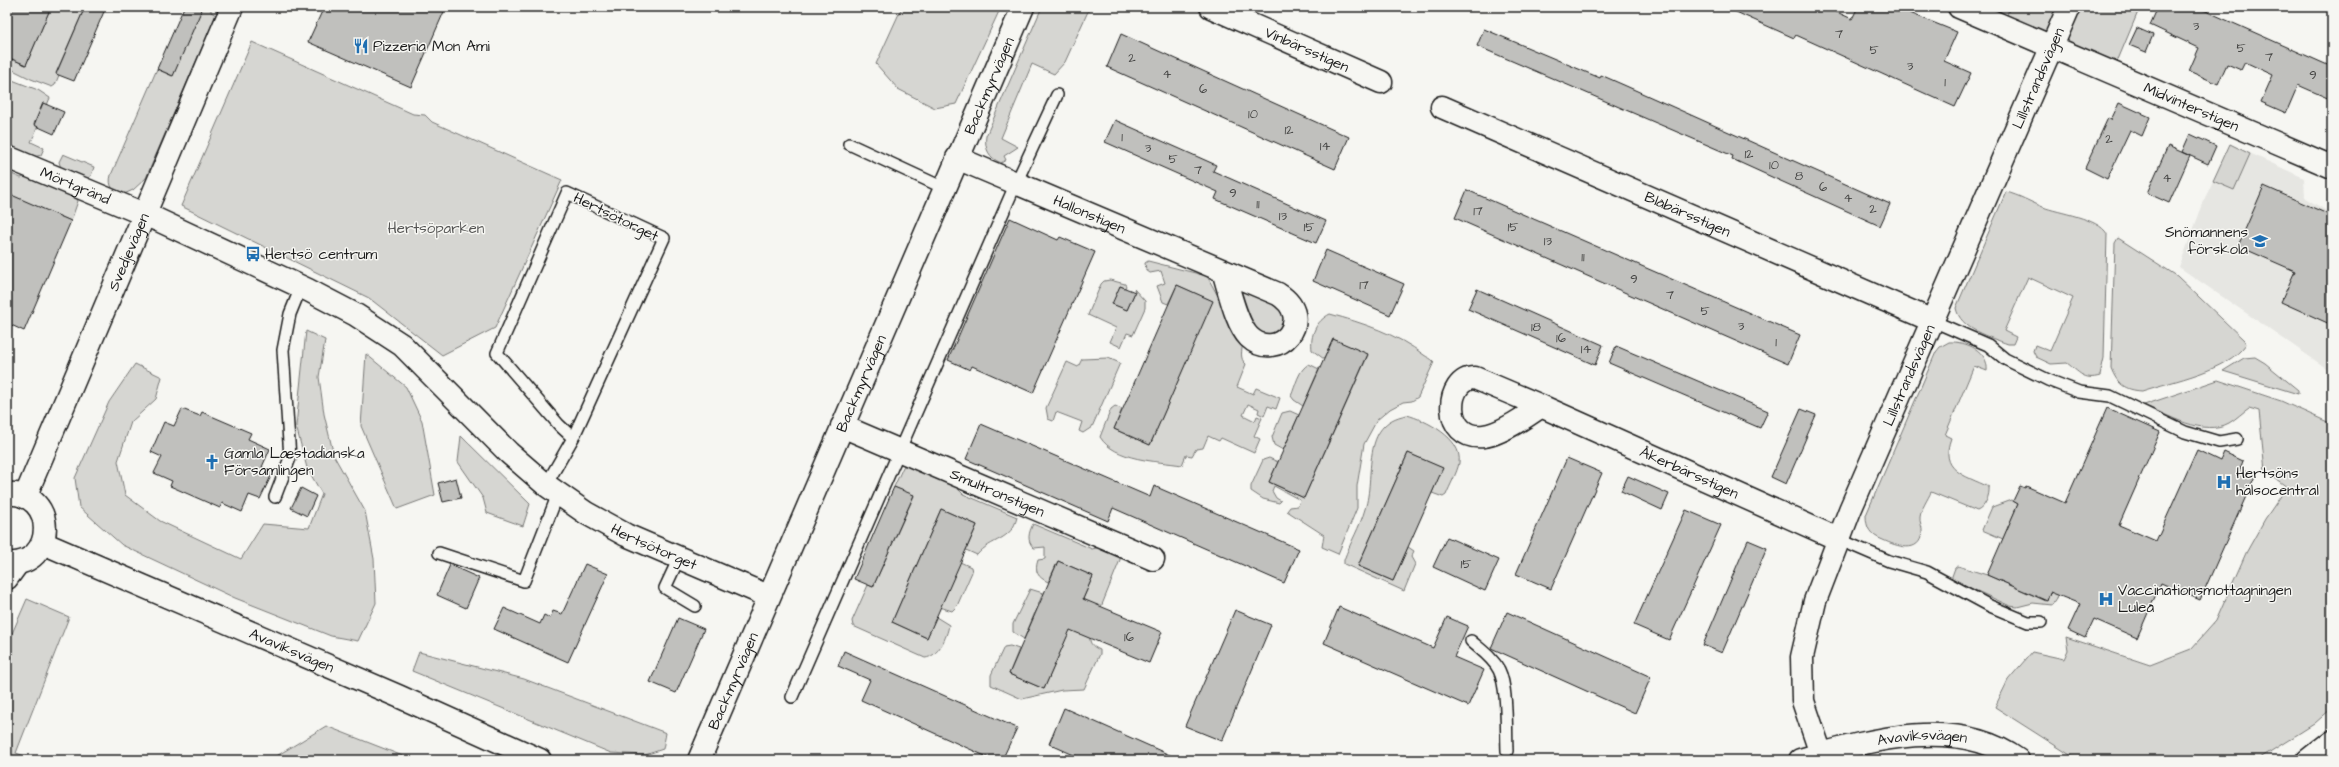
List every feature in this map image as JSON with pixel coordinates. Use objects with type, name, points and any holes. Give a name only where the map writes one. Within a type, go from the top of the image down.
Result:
[{"type":"street","name":"Svedjevägen","points":[[16,496],[143,213],[232,7]]},
{"type":"street","name":"Backmyrvägen","points":[[699,760],[768,596],[1023,7]]},
{"type":"street","name":"Vinbärsstigen","points":[[1211,7],[1380,82]]},
{"type":"street","name":"Midvinterstigen","points":[[1959,7],[2332,167]]},
{"type":"street","name":"Lillstrandsvägen","points":[[1821,754],[1803,701],[1802,658],[1815,601],[1838,539],[2069,7]]},
{"type":"street","name":"Blåbärsstigen","points":[[1442,107],[1933,321]]},
{"type":"street","name":"Mörtgränd","points":[[7,157],[143,213]]},
{"type":"street","name":"Hallonstigen","points":[[957,158],[1223,271]]},
{"type":"street","name":"Hertsötorget","points":[[143,213],[301,287],[356,315],[402,344],[509,453],[552,489],[586,513],[626,535],[768,596]]},
{"type":"street","name":"Åkerbärsstigen","points":[[1541,406],[1838,539]]},
{"type":"street","name":"Smultronstigen","points":[[842,426],[1153,559]]},
{"type":"street","points":[[11,568],[32,557],[43,543],[46,527],[44,517],[36,504],[16,496]]},
{"type":"street","name":"Avaviksvägen","points":[[43,543],[398,696],[540,760]]},
{"type":"street","name":"Avaviksvägen","points":[[1800,760],[1882,738],[1902,735],[1962,738],[1987,744],[2018,760]]},
{"type":"street","points":[[2308,760],[2332,741]]},
{"type":"lane","points":[[792,697],[1016,182],[1057,95]]},
{"type":"lane","points":[[849,144],[944,188]]},
{"type":"lane","name":"Hertsötorget","points":[[552,489],[573,438],[664,238],[567,193],[497,353],[559,425],[573,438]]},
{"type":"lane","points":[[275,497],[290,458],[283,350],[290,314],[301,287]]},
{"type":"lane","points":[[1933,321],[1988,345],[2005,359],[2048,380],[2079,392],[2110,396],[2185,432],[2219,442],[2237,439]]},
{"type":"lane","points":[[439,553],[524,581],[552,489]]},
{"type":"lane","points":[[1838,539],[1889,562],[1927,572],[1990,606],[2028,622],[2041,622]]},
{"type":"lane","points":[[679,558],[665,588],[695,606]]},
{"type":"lane","points":[[1470,641],[1489,656],[1500,671],[1506,705],[1507,751]]},
{"type":"shaded area","name":"Snömannens förskola","points":[[2230,144],[2304,178],[2305,198],[2332,214],[2332,372],[2179,267],[2206,196]]},
{"type":"green space","points":[[51,7],[85,7],[56,73],[59,75],[55,85],[52,87],[31,79],[7,67],[7,57],[26,65]]},
{"type":"green space","points":[[200,7],[211,7],[211,12],[216,15],[146,178],[133,190],[122,195],[112,188],[110,182],[111,175],[157,69],[172,76]]},
{"type":"green space","points":[[902,7],[1001,7],[956,104],[935,108],[898,89],[876,64]]},
{"type":"green space","points":[[1042,7],[1090,7],[1065,62],[1054,74],[1032,64],[1001,138],[1018,147],[1004,156],[1006,160],[1001,163],[993,158],[988,152],[986,136]]},
{"type":"green space","points":[[2010,7],[2140,7],[2112,74],[1999,34]]},
{"type":"green space","name":"Hertsöparken","points":[[252,42],[413,114],[425,115],[432,122],[562,180],[495,328],[442,355],[369,298],[181,206]]},
{"type":"green space","points":[[7,78],[38,90],[50,98],[47,105],[43,103],[34,124],[38,126],[31,142],[44,148],[41,155],[28,156],[7,147]]},
{"type":"green space","points":[[2230,144],[2250,154],[2234,190],[2213,181]]},
{"type":"green space","points":[[63,154],[94,167],[91,176],[87,179],[62,171],[59,162]]},
{"type":"green space","points":[[7,172],[21,178],[29,175],[76,197],[78,201],[71,221],[52,213],[7,317]]},
{"type":"green space","points":[[2006,192],[2043,207],[2087,220],[2103,228],[2107,234],[2104,358],[2100,376],[2090,377],[2082,375],[2067,363],[2051,364],[2036,357],[2033,351],[2035,345],[2050,351],[2073,298],[2028,277],[2004,331],[2016,337],[2013,344],[2008,344],[1976,331],[1963,322],[1959,315],[1956,308]]},
{"type":"green space","points":[[2118,238],[2177,276],[2244,340],[2246,344],[2238,353],[2213,368],[2198,374],[2142,391],[2126,388],[2122,385],[2113,374],[2111,368],[2115,243]]},
{"type":"green space","points":[[1148,261],[1207,276],[1243,342],[1242,360],[1246,364],[1237,387],[1253,394],[1256,388],[1280,398],[1276,409],[1268,406],[1264,416],[1258,413],[1259,409],[1248,404],[1243,415],[1255,421],[1257,416],[1262,418],[1254,436],[1260,439],[1254,453],[1221,438],[1219,441],[1208,436],[1203,448],[1196,449],[1192,456],[1186,455],[1182,465],[1149,461],[1126,455],[1107,445],[1100,437],[1111,409],[1115,406],[1122,409],[1114,429],[1150,445],[1212,301],[1177,285],[1168,304],[1163,302],[1157,286],[1165,283],[1161,271],[1150,273],[1146,270],[1145,263]]},
{"type":"green space","points":[[1110,280],[1125,284],[1126,286],[1125,288],[1120,286],[1113,304],[1127,310],[1135,292],[1134,289],[1145,301],[1145,308],[1133,335],[1127,333],[1121,347],[1110,342],[1116,328],[1088,315],[1101,284],[1104,281]]},
{"type":"green space","points":[[1238,288],[1280,305],[1283,310],[1284,328],[1265,337],[1248,323]]},
{"type":"green space","points":[[1330,314],[1367,325],[1391,335],[1403,341],[1434,362],[1418,397],[1412,401],[1403,402],[1390,409],[1377,420],[1364,444],[1357,486],[1357,508],[1338,554],[1322,547],[1324,535],[1287,511],[1290,507],[1298,506],[1300,500],[1274,486],[1272,491],[1276,498],[1281,501],[1279,503],[1263,499],[1251,491],[1251,486],[1263,460],[1269,458],[1278,462],[1269,482],[1304,498],[1368,355],[1333,339],[1324,359],[1312,350],[1312,339],[1315,329],[1321,320]]},
{"type":"green space","points":[[306,331],[325,340],[319,377],[324,414],[334,456],[365,511],[374,559],[376,603],[358,641],[331,636],[235,598],[122,545],[79,507],[75,478],[109,402],[135,364],[162,377],[156,399],[131,422],[118,461],[125,495],[160,521],[241,559],[263,524],[309,528],[322,494],[307,468],[296,426]]},
{"type":"green space","points":[[1949,342],[1969,345],[1980,353],[1987,364],[1987,371],[1974,366],[1945,435],[1951,438],[1948,449],[1948,458],[1951,465],[1963,475],[1989,487],[1989,494],[1985,504],[1977,511],[1931,492],[1921,514],[1920,519],[1922,530],[1920,539],[1917,544],[1912,546],[1901,546],[1875,536],[1868,527],[1866,515],[1936,352],[1940,347]]},
{"type":"green space","points":[[366,354],[406,387],[422,421],[435,495],[397,509],[361,426]]},
{"type":"green space","points":[[2255,357],[2265,363],[2298,390],[2298,394],[2223,371],[2244,358]]},
{"type":"green space","points":[[1108,358],[1120,363],[1092,427],[1083,433],[1079,431],[1082,422],[1056,412],[1053,421],[1048,419],[1046,408],[1067,362],[1078,367],[1082,359]]},
{"type":"green space","points":[[1309,364],[1319,369],[1303,406],[1291,396],[1302,370]]},
{"type":"green space","points":[[2218,380],[2281,401],[2332,424],[2332,708],[2314,724],[2257,760],[2078,760],[1995,707],[2008,680],[2032,652],[2064,659],[2068,650],[2066,637],[2150,665],[2191,649],[2216,621],[2246,553],[2265,519],[2287,487],[2265,471],[2259,411],[2249,408],[2229,423],[2219,427],[2208,428],[2174,419],[2144,405]]},
{"type":"green space","points":[[1290,411],[1299,415],[1283,450],[1274,445],[1272,437],[1282,413]]},
{"type":"green space","points":[[1407,415],[1423,421],[1449,438],[1459,454],[1459,463],[1446,495],[1443,497],[1432,493],[1442,468],[1408,453],[1358,566],[1393,581],[1408,547],[1414,551],[1411,557],[1415,564],[1404,591],[1344,564],[1344,560],[1365,509],[1368,496],[1372,453],[1376,440],[1382,429],[1392,420]]},
{"type":"green space","points":[[461,436],[530,504],[523,526],[487,513],[483,498],[458,462]]},
{"type":"green space","points":[[906,465],[957,485],[963,494],[1017,517],[1011,531],[988,545],[977,555],[966,550],[977,525],[941,509],[892,622],[927,638],[936,617],[949,625],[941,646],[930,657],[925,658],[853,626],[852,621],[868,585],[873,587],[914,496],[894,487],[903,467]]},
{"type":"green space","points":[[2011,500],[2018,504],[2003,539],[1982,530],[1992,507]]},
{"type":"green space","points":[[1033,524],[1092,549],[1100,547],[1120,556],[1120,560],[1091,632],[1090,641],[1094,647],[1100,650],[1100,654],[1084,689],[1062,690],[1022,699],[991,685],[991,675],[1004,647],[1010,646],[1019,649],[1009,674],[1044,689],[1093,576],[1058,561],[1048,582],[1039,576],[1036,568],[1038,560],[1045,559],[1045,547],[1034,548],[1031,545],[1029,533]]},
{"type":"green space","points":[[960,562],[971,567],[972,572],[957,606],[952,611],[940,607]]},
{"type":"green space","points":[[1958,566],[1987,575],[2046,601],[2053,586],[2062,590],[2052,605],[2033,603],[2017,607],[2010,606],[1951,579],[1955,568]]},
{"type":"green space","points":[[1030,589],[1043,593],[1024,639],[1013,632],[1013,624]]},
{"type":"green space","points":[[27,599],[69,617],[16,753],[36,760],[7,760],[7,645]]},
{"type":"green space","points":[[419,652],[524,679],[666,733],[663,749],[645,755],[611,753],[412,671]]},
{"type":"green space","points":[[326,726],[413,760],[270,760]]},
{"type":"building","points":[[7,7],[51,7],[26,65],[7,57]]},
{"type":"building","points":[[85,7],[106,7],[74,81],[56,74]]},
{"type":"building","points":[[184,7],[203,7],[173,76],[157,69]]},
{"type":"building","points":[[324,7],[446,7],[411,87],[308,42]]},
{"type":"building","points":[[1725,7],[1826,7],[1852,19],[1858,7],[1895,7],[1957,32],[1944,61],[1971,73],[1955,107],[1796,35],[1794,38]]},
{"type":"building","points":[[2158,7],[2197,7],[2332,67],[2332,100],[2298,85],[2286,113],[2261,102],[2273,75],[2245,62],[2241,70],[2227,64],[2218,84],[2189,71],[2199,48],[2150,25]]},
{"type":"building","points":[[2137,28],[2153,35],[2146,52],[2129,45]]},
{"type":"building","points":[[1484,29],[1600,78],[1601,75],[1890,204],[1880,226],[1732,159],[1733,156],[1477,46]]},
{"type":"building","points":[[1121,34],[1349,137],[1335,169],[1107,67]]},
{"type":"building","points":[[43,103],[64,112],[54,134],[34,125]]},
{"type":"building","points":[[2119,103],[2150,117],[2142,136],[2130,130],[2107,179],[2085,168],[2108,118],[2111,120]]},
{"type":"building","points":[[1115,120],[1216,165],[1213,171],[1326,221],[1316,243],[1215,199],[1218,192],[1105,142]]},
{"type":"building","points":[[2190,134],[2216,146],[2208,164],[2182,152]]},
{"type":"building","points":[[2168,146],[2190,156],[2169,203],[2147,193]]},
{"type":"building","points":[[2264,186],[2332,216],[2332,325],[2281,302],[2295,271],[2238,246]]},
{"type":"building","points":[[1467,190],[1800,335],[1788,364],[1455,218]]},
{"type":"building","points":[[7,193],[71,221],[24,331],[7,323]]},
{"type":"building","points":[[1010,218],[1058,240],[1060,237],[1095,252],[1033,393],[972,366],[970,370],[948,360]]},
{"type":"building","points":[[1326,250],[1404,284],[1390,315],[1313,281]]},
{"type":"building","points":[[1177,285],[1213,301],[1150,445],[1114,429]]},
{"type":"building","points":[[1120,286],[1135,292],[1127,310],[1112,304]]},
{"type":"building","points":[[1477,289],[1603,345],[1595,365],[1468,309]]},
{"type":"building","points":[[1333,339],[1368,354],[1304,498],[1269,482]]},
{"type":"building","points":[[1616,346],[1768,411],[1760,428],[1609,363]]},
{"type":"building","points":[[2107,408],[2160,432],[2119,525],[2156,541],[2197,450],[2220,461],[2224,452],[2243,461],[2240,469],[2255,476],[2200,600],[2161,583],[2137,638],[2094,619],[2085,638],[2068,630],[2080,604],[2050,592],[2047,601],[1987,575],[2018,504],[2013,501],[2020,486],[2025,488],[2026,486],[2065,503]]},
{"type":"building","name":"Gamla Læstadianska Församlingen","points":[[182,409],[200,416],[202,412],[251,433],[248,439],[270,449],[262,467],[273,472],[260,499],[249,495],[242,512],[222,503],[220,508],[170,486],[172,481],[154,473],[162,457],[151,452],[164,422],[174,426]]},
{"type":"building","points":[[1801,409],[1816,415],[1786,484],[1771,477]]},
{"type":"building","points":[[981,424],[1150,497],[1154,486],[1299,549],[1284,583],[1113,508],[1108,521],[966,459]]},
{"type":"building","points":[[1408,453],[1443,468],[1393,581],[1358,566]]},
{"type":"building","points":[[1567,458],[1602,473],[1551,589],[1516,574]]},
{"type":"building","points":[[1628,476],[1669,494],[1662,510],[1621,491]]},
{"type":"building","points":[[456,478],[461,498],[443,502],[438,483]]},
{"type":"building","points":[[894,487],[914,495],[873,587],[854,579]]},
{"type":"building","points":[[301,488],[316,496],[307,516],[291,508]]},
{"type":"building","points":[[941,509],[977,525],[927,638],[892,622]]},
{"type":"building","points":[[1686,510],[1721,525],[1669,640],[1634,625]]},
{"type":"building","points":[[1447,537],[1499,560],[1485,591],[1433,567]]},
{"type":"building","points":[[1748,540],[1767,548],[1722,653],[1703,645]]},
{"type":"building","points":[[1058,561],[1093,576],[1083,599],[1162,632],[1149,663],[1070,630],[1044,689],[1009,674]]},
{"type":"building","points":[[585,564],[608,574],[568,662],[494,629],[504,608],[540,624],[544,615],[550,618],[553,611],[562,614]]},
{"type":"building","points":[[450,565],[479,578],[466,608],[437,595]]},
{"type":"building","points":[[1339,607],[1433,648],[1447,617],[1468,626],[1454,657],[1484,670],[1468,706],[1324,643]]},
{"type":"building","points":[[1235,610],[1271,625],[1222,741],[1185,726]]},
{"type":"building","points":[[1507,612],[1651,677],[1635,713],[1491,648]]},
{"type":"building","points":[[678,618],[704,629],[676,693],[650,682]]},
{"type":"building","points":[[844,651],[1017,728],[1002,760],[994,760],[861,700],[870,680],[838,666]]},
{"type":"building","points":[[1064,708],[1181,760],[1085,760],[1049,744]]},
{"type":"place","name":"Pizzeria Mon Ami","points":[[361,46]]},
{"type":"place","name":"Snömannens förskola","points":[[2260,241]]},
{"type":"place","name":"Hertsö centrum","points":[[253,254]]},
{"type":"place","name":"Gamla Læstadianska Församlingen","points":[[212,462]]},
{"type":"place","name":"Hertsöns hälsocentral","points":[[2224,482]]},
{"type":"place","name":"Vaccinationsmottagningen Luleå","points":[[2106,599]]}]
